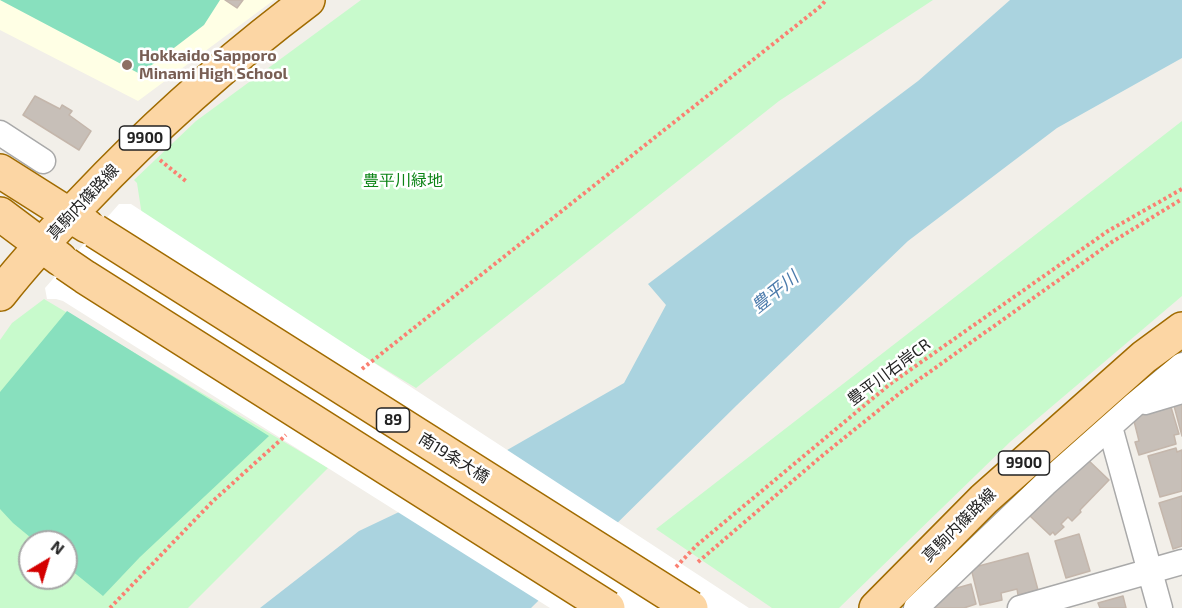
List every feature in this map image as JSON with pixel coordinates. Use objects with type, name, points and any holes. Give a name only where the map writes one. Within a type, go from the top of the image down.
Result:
[{"type":"main road","name":"真駒内篠路線","points":[[0,294],[54,255],[82,223],[114,168],[202,85],[308,0]]},
{"type":"main road","name":"89","points":[[0,171],[82,223]]},
{"type":"main road","points":[[0,214],[95,284],[608,608]]},
{"type":"main road","name":"南19条大橋","points":[[82,223],[691,608]]},
{"type":"main road","name":"真駒内篠路線","points":[[876,608],[984,499],[1144,357],[1182,329]]},
{"type":"street","points":[[0,133],[44,161]]},
{"type":"street","points":[[916,608],[1045,484],[1182,365]]},
{"type":"street","points":[[1134,405],[1182,391]]},
{"type":"street","points":[[1110,427],[1160,608]]},
{"type":"street","points":[[1020,608],[1182,562]]},
{"type":"path","points":[[360,370],[826,0]]},
{"type":"path","points":[[154,154],[187,182]]},
{"type":"path","name":"豊平川右岸CR","points":[[675,568],[697,545],[890,384],[1108,231],[1182,189]]},
{"type":"path","points":[[698,562],[823,455],[900,393],[1112,242],[1182,199]]},
{"type":"path","points":[[110,608],[213,501],[294,428]]},
{"type":"shaded area","name":"Hokkaido Sapporo Minami High School","points":[[0,0],[274,0],[138,101],[0,30]]},
{"type":"green space","points":[[0,0],[220,0],[204,25],[140,74]]},
{"type":"green space","name":"豊平川緑地","points":[[361,0],[933,0],[779,101],[416,388],[143,222],[137,183],[134,180],[196,121]]},
{"type":"green space","points":[[1182,121],[1182,296],[1010,442],[839,608],[772,608],[656,529]]},
{"type":"green space","points":[[44,299],[328,468],[188,608],[0,608],[0,340],[12,323]]},
{"type":"green space","points":[[67,311],[269,436],[140,557],[103,596],[78,576],[78,530],[21,530],[0,509],[0,392]]},
{"type":"water","name":"豊平川","points":[[1010,0],[1182,0],[1182,58],[1057,128],[908,241],[531,608],[260,608],[359,531],[399,512],[624,383],[666,305],[648,284],[918,81]]},
{"type":"pier","points":[[119,204],[131,204],[749,608],[550,608],[63,301],[47,299],[45,288]]},
{"type":"building","points":[[225,0],[243,0],[237,8]]},
{"type":"building","points":[[35,96],[60,109],[62,105],[72,111],[69,115],[91,131],[79,150],[23,115]]},
{"type":"building","points":[[1182,400],[1182,436],[1173,402]]},
{"type":"building","points":[[1171,407],[1179,434],[1174,435],[1176,444],[1139,455],[1135,442],[1139,441],[1133,417]]},
{"type":"building","points":[[1176,448],[1177,452],[1182,450],[1182,491],[1160,497],[1148,456]]},
{"type":"building","points":[[1086,458],[1109,480],[1072,521],[1068,517],[1061,524],[1064,527],[1055,535],[1053,532],[1050,535],[1030,516]]},
{"type":"building","points":[[1182,496],[1182,546],[1173,549],[1159,503]]},
{"type":"building","points":[[1079,534],[1090,571],[1066,578],[1055,541]]},
{"type":"building","points":[[1028,553],[1038,590],[1018,595],[1017,589],[1001,593],[1002,600],[980,605],[971,568]]},
{"type":"building","points":[[971,584],[976,604],[964,608],[935,608],[934,605],[950,590]]},
{"type":"building","points":[[1123,596],[1126,608],[1100,608],[1098,603]]},
{"type":"place","name":"Hokkaido Sapporo Minami High School","points":[[127,65]]}]
